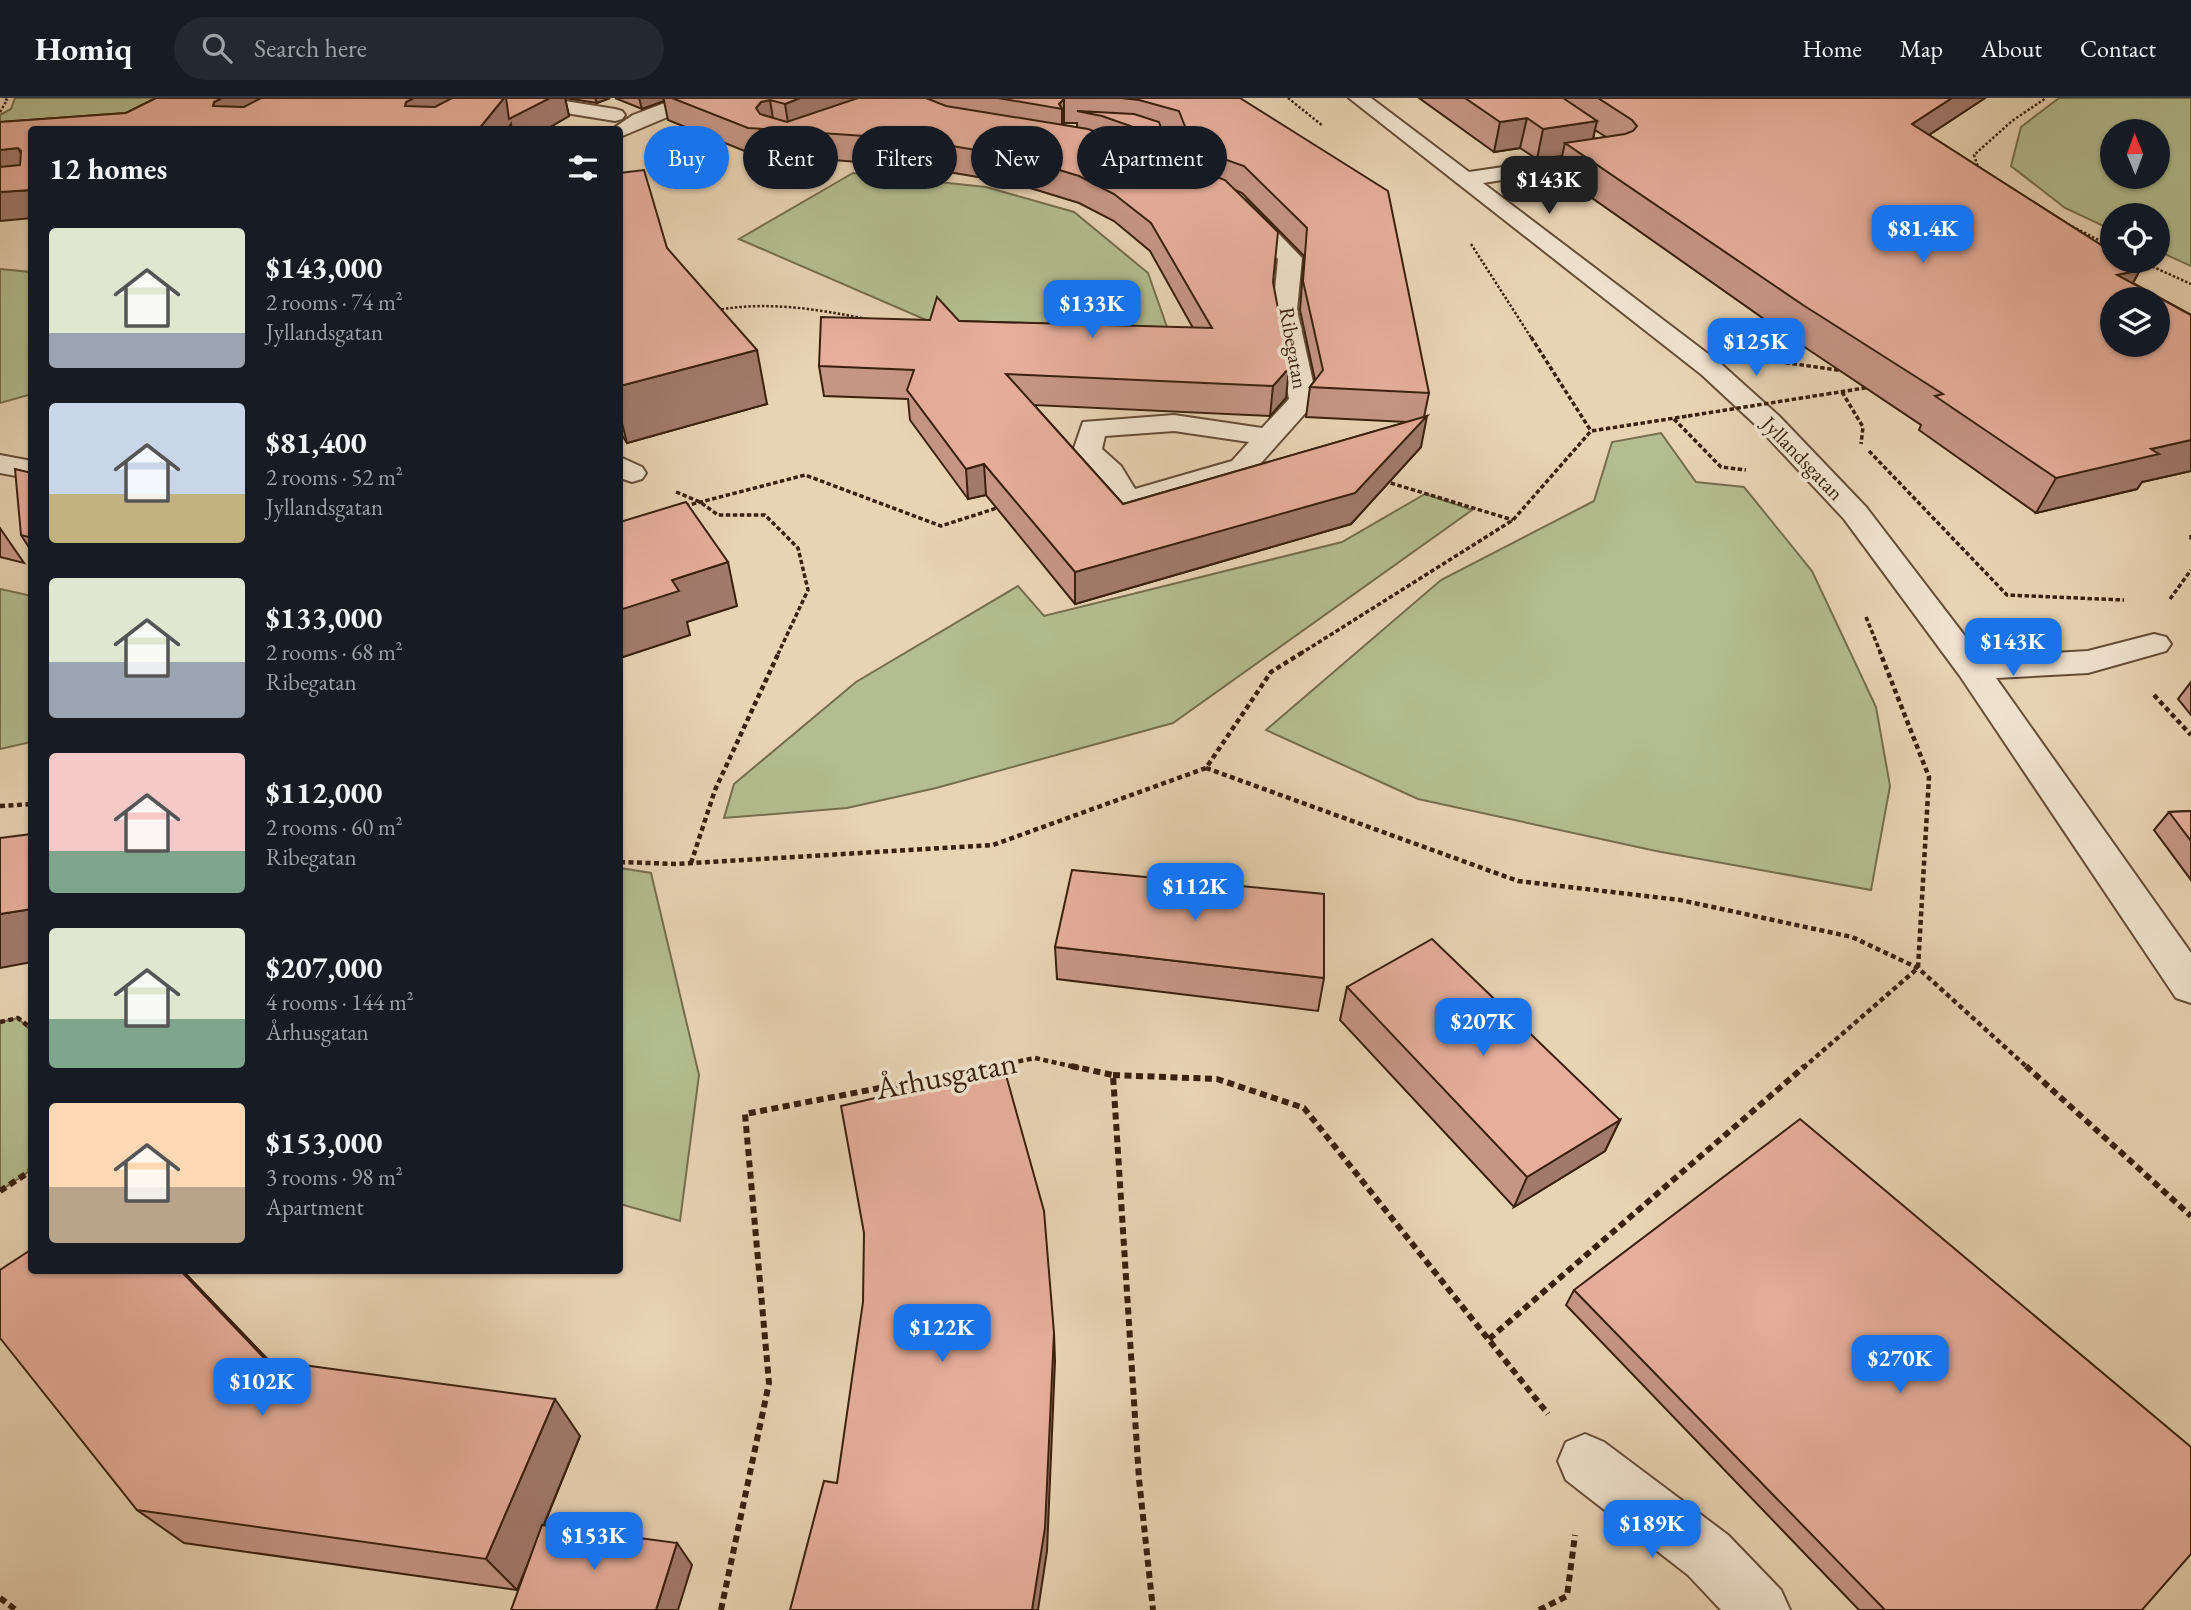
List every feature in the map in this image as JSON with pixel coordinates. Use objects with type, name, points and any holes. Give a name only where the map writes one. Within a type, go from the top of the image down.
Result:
[{"type":"street","points":[[510,98],[617,123],[640,119],[696,98]]},
{"type":"street","name":"Jyllandsgatan","points":[[1359,98],[1711,369],[1769,422],[1855,513],[1972,668],[2191,986]]},
{"type":"street","points":[[1465,179],[1616,156],[1594,142]]},
{"type":"street","name":"Ribegatan","points":[[1225,196],[1290,257],[1284,310],[1303,400],[1242,467],[1127,501],[1111,472],[1087,451],[1093,428],[1174,423],[1269,437]]},
{"type":"street","points":[[0,464],[28,469]]},
{"type":"street","points":[[1972,668],[2088,662],[2154,644]]},
{"type":"street","points":[[1585,1461],[1708,1555],[1762,1610]]},
{"type":"path","points":[[0,112],[7,100],[4,98]]},
{"type":"path","points":[[1288,98],[1332,133]]},
{"type":"path","points":[[1988,177],[1979,170],[1974,155],[2012,121],[2046,98]]},
{"type":"path","points":[[2056,217],[2100,241]]},
{"type":"path","points":[[1464,234],[1591,431]]},
{"type":"path","points":[[2091,246],[2100,244]]},
{"type":"path","points":[[2166,273],[2189,284],[2191,291]]},
{"type":"path","points":[[714,310],[748,304],[804,306],[867,319]]},
{"type":"path","points":[[1773,369],[1774,361],[1782,351],[1808,346]]},
{"type":"path","points":[[1774,361],[1854,373]]},
{"type":"path","points":[[623,862],[691,863],[993,845],[1206,768],[1271,672],[1513,520],[1591,431],[1881,385]]},
{"type":"path","points":[[1842,392],[1863,427],[1861,444]]},
{"type":"path","points":[[1803,394],[1812,402]]},
{"type":"path","points":[[1697,411],[1707,420]]},
{"type":"path","points":[[1673,418],[1721,467]]},
{"type":"path","points":[[1852,436],[1893,473],[2007,595],[2127,601]]},
{"type":"path","points":[[626,469],[700,502],[718,515],[765,515],[798,548],[808,590],[715,790],[691,863]]},
{"type":"path","points":[[673,509],[805,475],[941,526],[1006,505]]},
{"type":"path","points":[[1371,478],[1513,520]]},
{"type":"path","points":[[2191,535],[2191,541]]},
{"type":"path","points":[[2167,603],[2191,570]]},
{"type":"path","points":[[1489,1339],[1918,968],[1929,777],[1864,611]]},
{"type":"path","points":[[1206,768],[1518,881],[1680,900],[1852,937],[1918,968],[2191,1216]]},
{"type":"path","points":[[0,806],[28,804]]},
{"type":"path","points":[[0,1021],[18,1018],[28,1027]]},
{"type":"path","name":"Århusgatan","points":[[721,1610],[769,1383],[745,1114],[1035,1058],[1113,1075]]},
{"type":"path","points":[[1153,1610],[1139,1479],[1113,1075],[1217,1079],[1304,1108],[1489,1339],[1585,1461],[1567,1596],[1539,1610]]},
{"type":"path","points":[[0,1191],[28,1173]]},
{"type":"path","points":[[0,1598],[16,1610]]},
{"type":"green space","points":[[15,98],[178,98],[84,126],[28,126],[28,131],[0,140],[0,115],[11,109]]},
{"type":"green space","points":[[2059,98],[2191,98],[2191,266],[2170,256],[2170,203],[2100,203],[2100,224],[2065,208],[2011,166],[2021,127]]},
{"type":"green space","points":[[852,174],[852,189],[957,189],[957,184],[971,185],[971,189],[993,189],[1074,212],[1148,273],[1168,330],[940,326],[739,239],[825,189],[838,189],[838,182]]},
{"type":"green space","points":[[0,269],[28,272],[28,395],[0,403]]},
{"type":"green space","points":[[1661,433],[1696,482],[1744,487],[1812,571],[1876,707],[1890,786],[1871,890],[1656,851],[1418,799],[1266,730],[1441,580],[1594,501],[1612,442]]},
{"type":"green space","points":[[1425,494],[1472,510],[1173,723],[936,788],[847,808],[724,818],[734,784],[856,682],[1018,586],[1044,616],[1342,542]]},
{"type":"green space","points":[[0,589],[28,595],[28,743],[0,749]]},
{"type":"green space","points":[[623,868],[651,873],[699,1075],[680,1221],[623,1205]]},
{"type":"green space","points":[[18,1018],[28,1028],[28,1172],[0,1191],[0,1022]]},
{"type":"building","points":[[156,98],[222,98],[214,102],[213,106],[244,107],[261,98],[414,98],[406,102],[405,106],[435,107],[452,98],[504,98],[481,126],[28,126],[28,190],[0,192],[0,167],[20,165],[21,151],[18,148],[0,150],[0,122],[126,113]]},
{"type":"building","points":[[506,98],[550,98],[509,119]]},
{"type":"building","points":[[672,98],[800,98],[785,104],[770,100],[761,102],[756,108],[760,114],[787,122],[858,98],[926,98],[946,106],[1077,127],[1077,175],[1063,171],[1063,126],[971,126],[971,149],[957,147],[957,126],[852,126],[852,135],[838,134],[838,126],[743,126]]},
{"type":"building","points":[[998,98],[1065,98],[1059,104],[1062,109]]},
{"type":"building","points":[[1121,98],[1240,98],[1388,191],[1429,393],[1310,387],[1323,370],[1303,281],[1307,228],[1244,166],[1227,160],[1227,126],[1185,126],[1179,111]]},
{"type":"building","points":[[1465,98],[1563,98],[1597,121],[1543,129],[1527,118],[1500,122]]},
{"type":"building","points":[[1598,98],[1952,98],[1912,124],[2100,244],[2100,273],[2126,273],[2117,275],[2139,287],[2100,287],[2100,357],[2170,357],[2170,304],[2191,315],[2191,440],[2151,449],[2159,454],[2056,478],[1935,396],[1943,394],[1803,305],[1565,143],[1625,134],[1637,126]]},
{"type":"building","points":[[1077,111],[1134,114],[1159,122],[1160,126],[1130,126]]},
{"type":"building","points":[[644,170],[644,189],[650,189],[667,248],[757,350],[623,385],[623,173]]},
{"type":"building","points":[[1227,182],[1278,232],[1273,282],[1289,368],[1273,386],[1006,374],[1123,504],[1427,416],[1355,493],[1075,572],[984,464],[966,469],[907,390],[914,370],[819,366],[821,317],[930,320],[937,297],[959,321],[1212,328],[1151,223],[1104,189],[1227,189]]},
{"type":"building","points":[[15,469],[28,472],[28,537],[21,535]]},
{"type":"building","points":[[686,502],[728,562],[672,580],[679,591],[623,609],[623,521]]},
{"type":"building","points":[[2191,811],[2191,841],[2169,812]]},
{"type":"building","points":[[28,834],[28,910],[0,914],[0,838]]},
{"type":"building","points":[[1072,870],[1324,894],[1324,978],[1055,947]]},
{"type":"building","points":[[1432,939],[1620,1120],[1527,1177],[1347,987]]},
{"type":"building","points":[[1004,1068],[1044,1211],[1054,1333],[1045,1528],[1032,1610],[790,1610],[824,1481],[837,1483],[863,1302],[864,1233],[841,1106]]},
{"type":"building","points":[[1800,1119],[2191,1447],[2191,1554],[2142,1610],[1885,1610],[1574,1290]]},
{"type":"building","points":[[28,1252],[28,1274],[184,1274],[266,1360],[555,1399],[486,1559],[137,1510],[0,1338],[0,1270]]},
{"type":"building","points":[[542,1525],[677,1543],[656,1610],[511,1610]]}]
